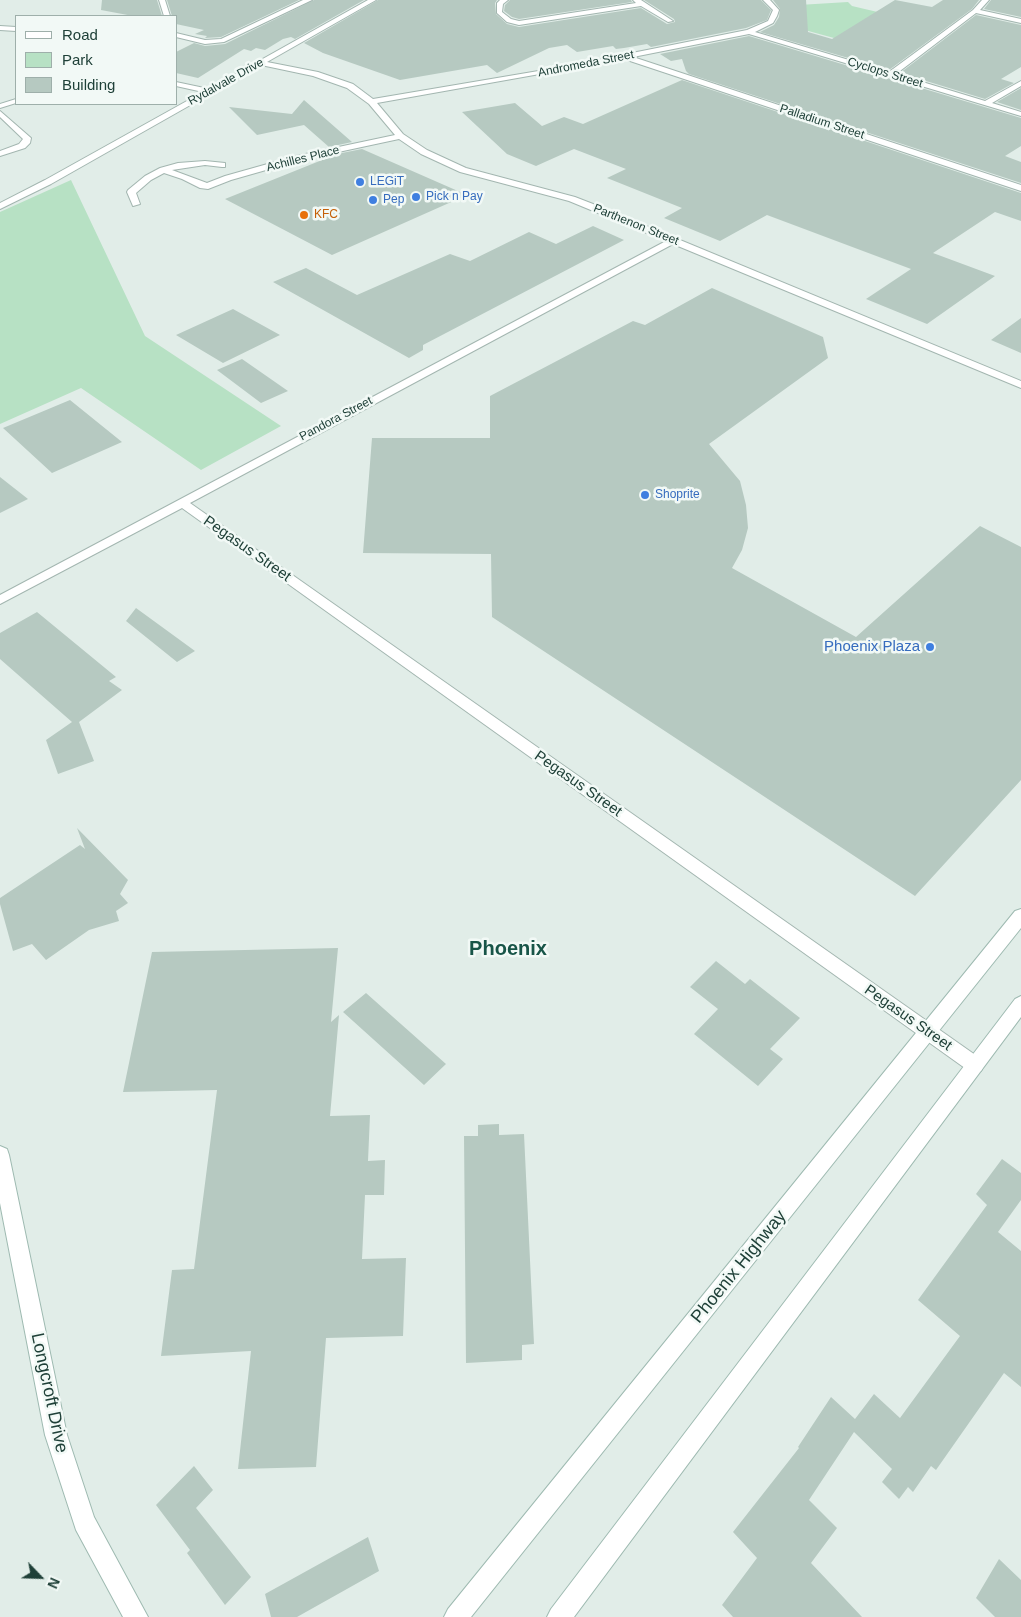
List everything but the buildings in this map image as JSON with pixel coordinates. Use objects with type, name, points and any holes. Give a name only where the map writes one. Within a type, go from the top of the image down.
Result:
[{"type":"street","points":[[162,0],[167,15]]},
{"type":"street","points":[[178,35],[205,42],[222,41],[284,10],[309,0]]},
{"type":"street","name":"Rydalvale Drive","points":[[0,206],[48,182],[373,0]]},
{"type":"street","points":[[505,0],[500,3],[499,12],[508,21],[519,23],[638,2],[670,21]]},
{"type":"street","name":"Andromeda Street","points":[[372,102],[526,75],[748,32],[771,22],[776,10],[766,0]]},
{"type":"street","points":[[891,74],[975,11],[986,0]]},
{"type":"street","points":[[975,11],[1021,20]]},
{"type":"street","points":[[0,28],[15,29]]},
{"type":"street","name":"Cyclops Street","points":[[748,32],[1021,114]]},
{"type":"street","name":"Palladium Street","points":[[623,56],[1021,188]]},
{"type":"street","name":"Parthenon Street","points":[[260,63],[315,74],[350,86],[372,102],[400,136],[424,152],[463,170],[572,199],[1020,383]]},
{"type":"street","points":[[986,103],[1021,83]]},
{"type":"street","points":[[178,84],[210,91]]},
{"type":"street","points":[[0,106],[15,102]]},
{"type":"street","points":[[0,113],[27,138],[22,146],[0,154]]},
{"type":"street","name":"Achilles Place","points":[[163,170],[185,177],[203,186],[208,186],[235,176],[299,158],[400,136]]},
{"type":"street","points":[[136,204],[131,192],[148,178],[163,170],[189,164],[222,165]]},
{"type":"street","name":"Pandora Street","points":[[0,600],[674,240]]},
{"type":"street","name":"Pegasus Street","points":[[181,502],[974,1065]]},
{"type":"street","name":"Phoenix Highway","points":[[456,1617],[1021,916]]},
{"type":"street","points":[[559,1617],[1021,1004]]},
{"type":"street","name":"Longcroft Drive","points":[[0,1155],[56,1435],[84,1522],[136,1617]]},
{"type":"green space","points":[[848,2],[852,6],[886,14],[845,41],[779,23],[782,6]]},
{"type":"green space","points":[[71,180],[145,336],[281,426],[201,470],[81,388],[0,424],[0,212]]},
{"type":"place","name":"LEGiT","points":[[360,182]]},
{"type":"place","name":"Pick n Pay","points":[[416,197]]},
{"type":"place","name":"Pep","points":[[373,200]]},
{"type":"place","name":"KFC","points":[[304,215]]},
{"type":"place","name":"Shoprite","points":[[645,495]]},
{"type":"place","name":"Phoenix Plaza","points":[[930,647]]},
{"type":"district","name":"Phoenix","points":[[508,949]]}]
